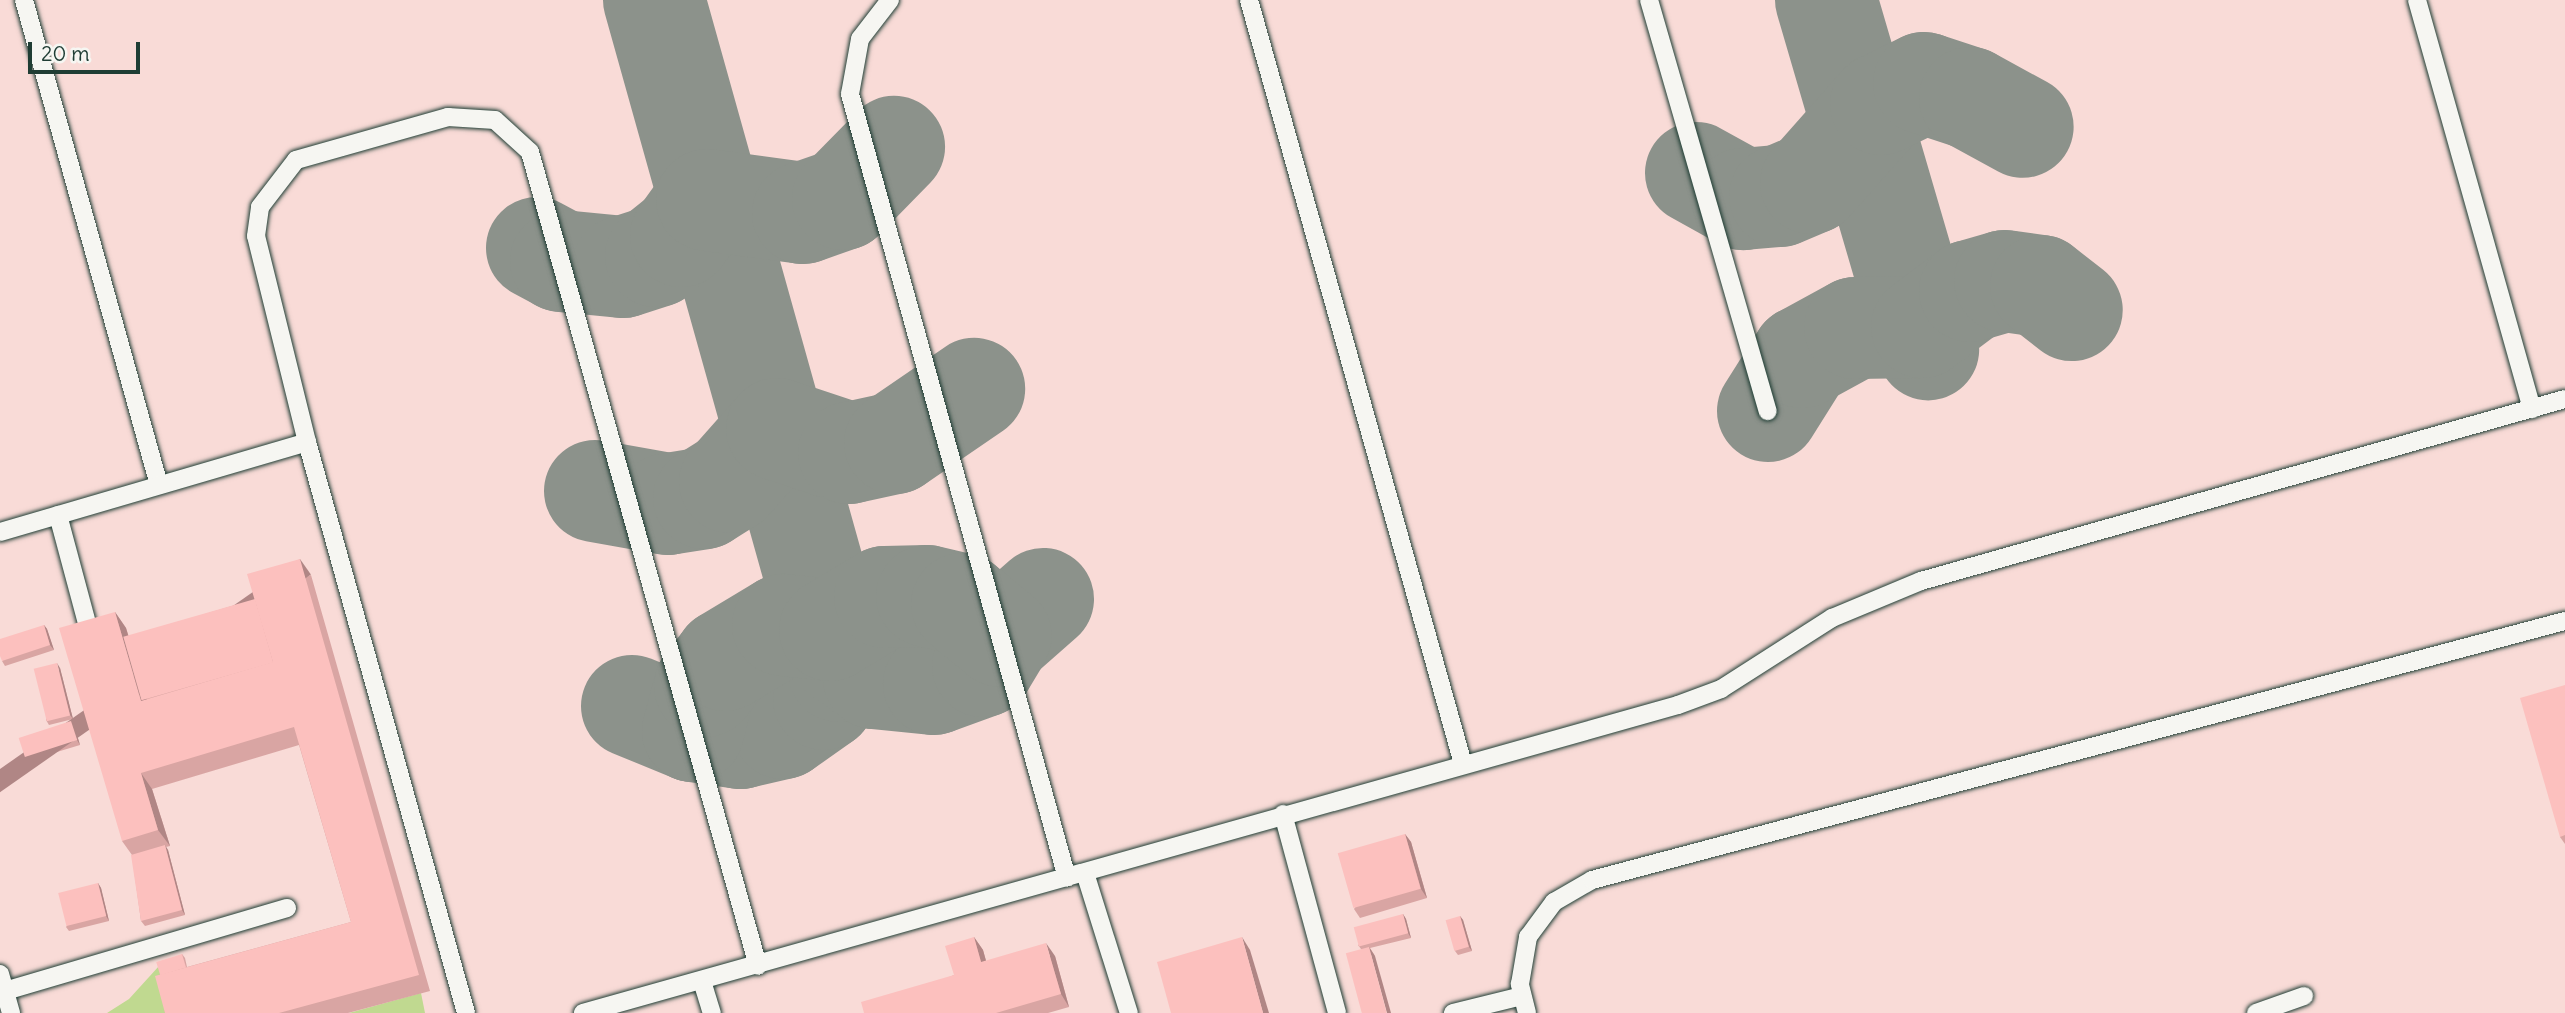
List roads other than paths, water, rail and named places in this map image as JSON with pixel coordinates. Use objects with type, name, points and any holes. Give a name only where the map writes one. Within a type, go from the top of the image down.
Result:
[{"type":"lane","points":[[24,0],[159,485]]},
{"type":"lane","points":[[890,0],[860,39],[850,94],[1067,878]]},
{"type":"lane","points":[[1248,0],[1463,764]]},
{"type":"lane","points":[[1648,0],[1768,411]]},
{"type":"lane","points":[[2417,0],[2532,409]]},
{"type":"lane","points":[[466,1013],[307,442],[256,236],[260,206],[275,180],[323,148],[448,117],[495,120],[515,133],[537,175],[758,966]]},
{"type":"lane","points":[[583,1013],[1085,873],[1721,689],[1832,618],[1922,581],[2565,399]]},
{"type":"lane","points":[[0,532],[307,442]]},
{"type":"lane","points":[[58,515],[87,622]]},
{"type":"lane","points":[[1453,1013],[1524,1005],[1522,960],[1539,918],[1592,880],[2565,621]]},
{"type":"lane","points":[[1283,814],[1337,1013]]},
{"type":"lane","points":[[1085,873],[1129,1013]]},
{"type":"lane","points":[[11,1013],[2,982],[286,908]]},
{"type":"lane","points":[[702,981],[712,1013]]},
{"type":"lane","points":[[2256,1013],[2304,996]]}]
